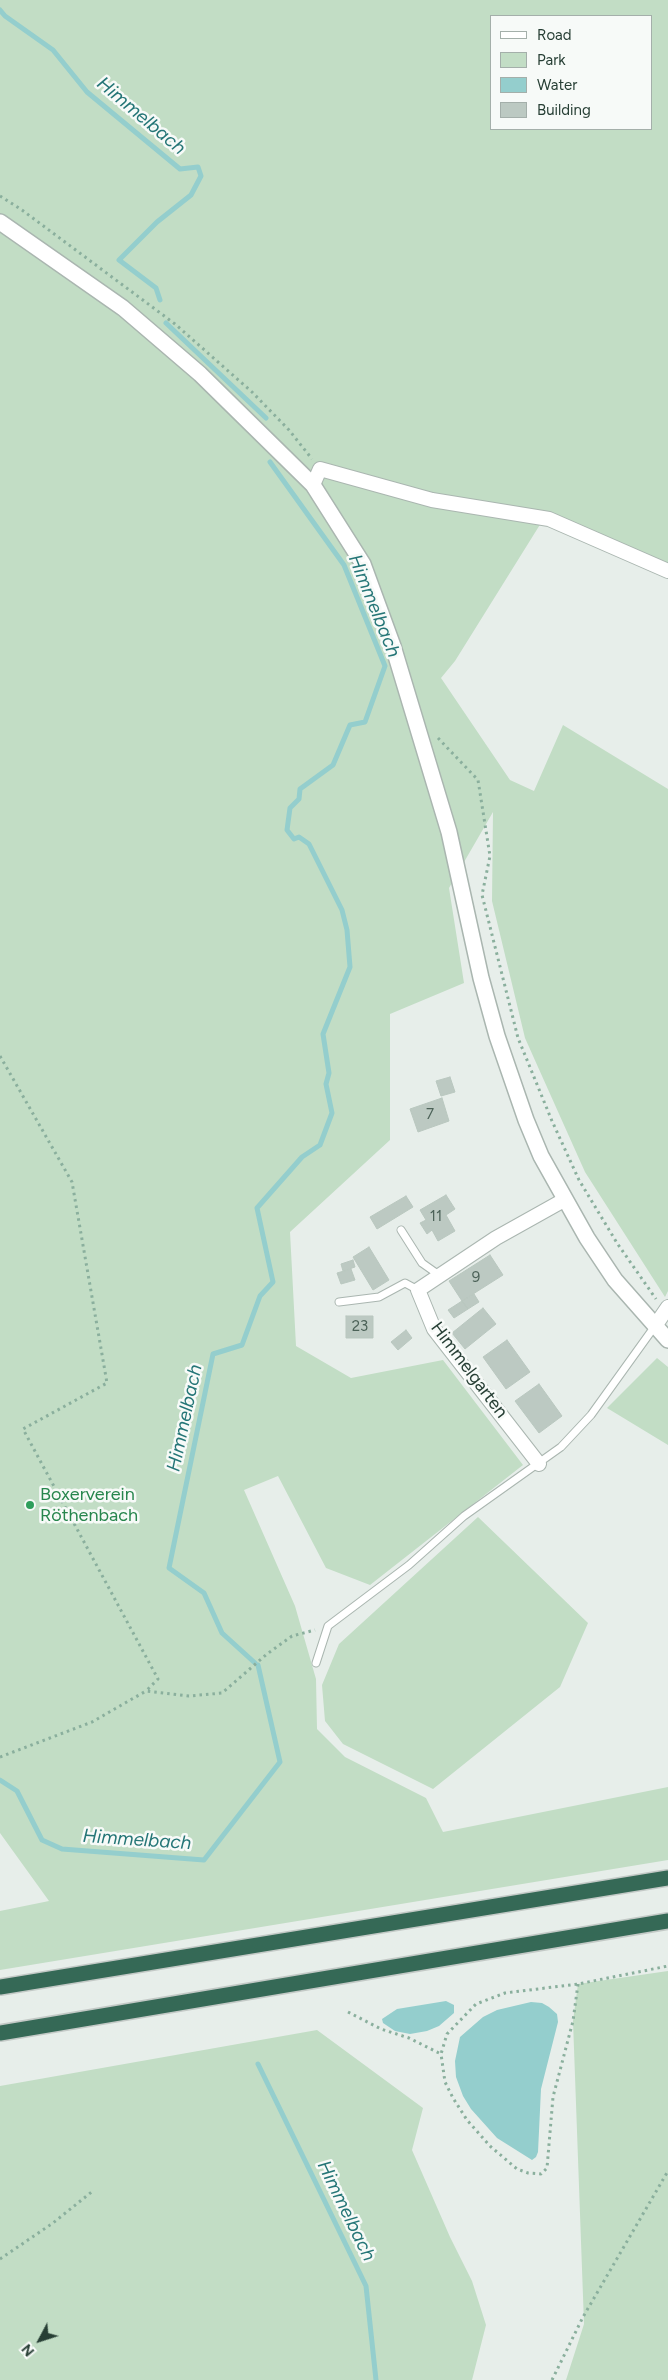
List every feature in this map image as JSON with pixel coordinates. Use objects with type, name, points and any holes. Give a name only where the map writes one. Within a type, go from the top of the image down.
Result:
[{"type":"highway","points":[[0,1987],[668,1878]]},
{"type":"highway","points":[[0,2033],[668,1922]]},
{"type":"street","points":[[0,222],[123,308],[200,374],[313,485],[363,564],[393,646],[449,832],[481,978],[497,1036],[526,1120],[564,1200],[614,1280],[668,1340]]},
{"type":"street","points":[[313,485],[320,468],[432,500],[549,519],[668,571]]},
{"type":"street","points":[[418,1290],[496,1238],[564,1200]]},
{"type":"street","name":"Himmelgarten","points":[[418,1290],[434,1329],[539,1464]]},
{"type":"street","points":[[655,1326],[667,1310]]},
{"type":"lane","points":[[401,1230],[422,1263],[439,1275]]},
{"type":"lane","points":[[339,1302],[379,1297],[405,1283],[418,1290]]},
{"type":"lane","points":[[316,1663],[328,1626],[409,1565],[464,1516],[562,1447],[591,1415],[655,1326]]},
{"type":"path","points":[[0,196],[22,210],[175,324],[252,392],[289,430],[320,468]]},
{"type":"path","points":[[435,735],[478,780],[490,856],[482,895],[518,1038],[552,1122],[579,1180],[617,1243],[667,1310]]},
{"type":"path","points":[[0,1056],[72,1182],[107,1383],[24,1429],[158,1679],[146,1691],[92,1722],[0,1757]]},
{"type":"path","points":[[146,1691],[189,1696],[222,1692],[267,1654],[292,1636],[328,1626]]},
{"type":"path","points":[[578,1984],[573,2021],[554,2097],[547,2168],[541,2174],[517,2169],[490,2146],[467,2120],[445,2082],[441,2054],[447,2034],[476,2004],[505,1994],[578,1984],[668,1966]]},
{"type":"path","points":[[348,2012],[381,2029],[408,2038],[441,2054]]},
{"type":"path","points":[[552,2380],[583,2318],[668,2171]]},
{"type":"path","points":[[0,2259],[53,2223],[94,2190]]},
{"type":"green space","points":[[0,0],[668,0],[668,564],[542,510],[541,523],[455,661],[441,678],[510,780],[534,791],[563,725],[668,789],[668,1291],[665,1297],[585,1172],[525,1038],[492,901],[493,812],[449,888],[464,983],[390,1014],[390,1140],[290,1232],[296,1346],[351,1378],[443,1360],[523,1465],[370,1585],[326,1568],[278,1476],[244,1490],[295,1606],[316,1679],[317,1729],[345,1757],[426,1798],[443,1832],[668,1787],[668,1860],[0,1970],[0,1911],[49,1901],[0,1833]]},
{"type":"green space","points":[[657,1358],[668,1367],[668,1445],[607,1408]]},
{"type":"green space","points":[[478,1517],[588,1623],[560,1687],[433,1789],[343,1744],[325,1721],[322,1685],[339,1644]]},
{"type":"green space","points":[[668,1971],[668,2380],[566,2380],[584,2324],[573,2021],[578,1984]]},
{"type":"green space","points":[[317,2030],[423,2108],[412,2150],[450,2237],[472,2281],[486,2325],[472,2380],[0,2380],[0,2086]]},
{"type":"water","points":[[446,2001],[454,2005],[454,2013],[439,2026],[427,2031],[410,2034],[395,2031],[383,2023],[382,2019],[397,2009]]},
{"type":"water","points":[[531,2002],[542,2003],[549,2007],[557,2014],[558,2022],[541,2089],[538,2152],[532,2160],[497,2138],[471,2109],[463,2096],[456,2077],[455,2061],[460,2037],[483,2017],[497,2010]]},
{"type":"building","points":[[450,1077],[455,1092],[441,1096],[436,1081]]},
{"type":"building","points":[[442,1098],[449,1121],[418,1132],[410,1109]]},
{"type":"building","points":[[446,1195],[455,1209],[446,1215],[455,1231],[438,1241],[432,1230],[427,1234],[420,1223],[426,1220],[420,1210]]},
{"type":"building","points":[[406,1196],[413,1207],[377,1229],[370,1217]]},
{"type":"building","points":[[369,1247],[389,1280],[373,1290],[353,1257]]},
{"type":"building","points":[[490,1255],[503,1275],[462,1301],[449,1281]]},
{"type":"building","points":[[353,1260],[355,1267],[343,1271],[341,1264]]},
{"type":"building","points":[[351,1269],[355,1280],[341,1284],[337,1273]]},
{"type":"building","points":[[474,1294],[479,1302],[468,1309],[462,1301]]},
{"type":"building","points":[[462,1301],[468,1309],[454,1318],[448,1310]]},
{"type":"building","points":[[483,1308],[496,1324],[465,1349],[452,1333]]},
{"type":"building","points":[[346,1316],[373,1316],[373,1338],[346,1338]]},
{"type":"building","points":[[406,1330],[412,1338],[398,1350],[391,1342]]},
{"type":"building","points":[[507,1340],[530,1372],[506,1389],[483,1357]]},
{"type":"building","points":[[539,1384],[562,1416],[539,1433],[515,1401]]},
{"type":"waterway","name":"Himmelbach","points":[[0,10],[5,16],[53,50],[87,92],[180,169],[198,167],[201,176],[191,195],[157,222],[119,260],[156,288],[160,300]]},
{"type":"waterway","name":"Himmelbach","points":[[166,323],[266,418]]},
{"type":"waterway","name":"Himmelbach","points":[[255,1663],[222,1633],[204,1593],[169,1568],[213,1354],[242,1345],[260,1296],[273,1282],[257,1208],[302,1157],[320,1145],[332,1113],[326,1084],[329,1073],[323,1034],[350,967],[347,930],[342,910],[309,844],[299,837],[294,839],[287,830],[290,808],[299,799],[300,789],[333,765],[350,725],[365,722],[385,666],[344,565],[270,462]]},
{"type":"waterway","name":"Himmelbach","points":[[0,1780],[17,1791],[42,1840],[62,1849],[204,1860],[280,1762],[258,1665]]},
{"type":"waterway","name":"Himmelbach","points":[[258,2064],[366,2286],[376,2380]]},
{"type":"place","name":"Boxerverein Röthenbach","points":[[30,1505]]}]
